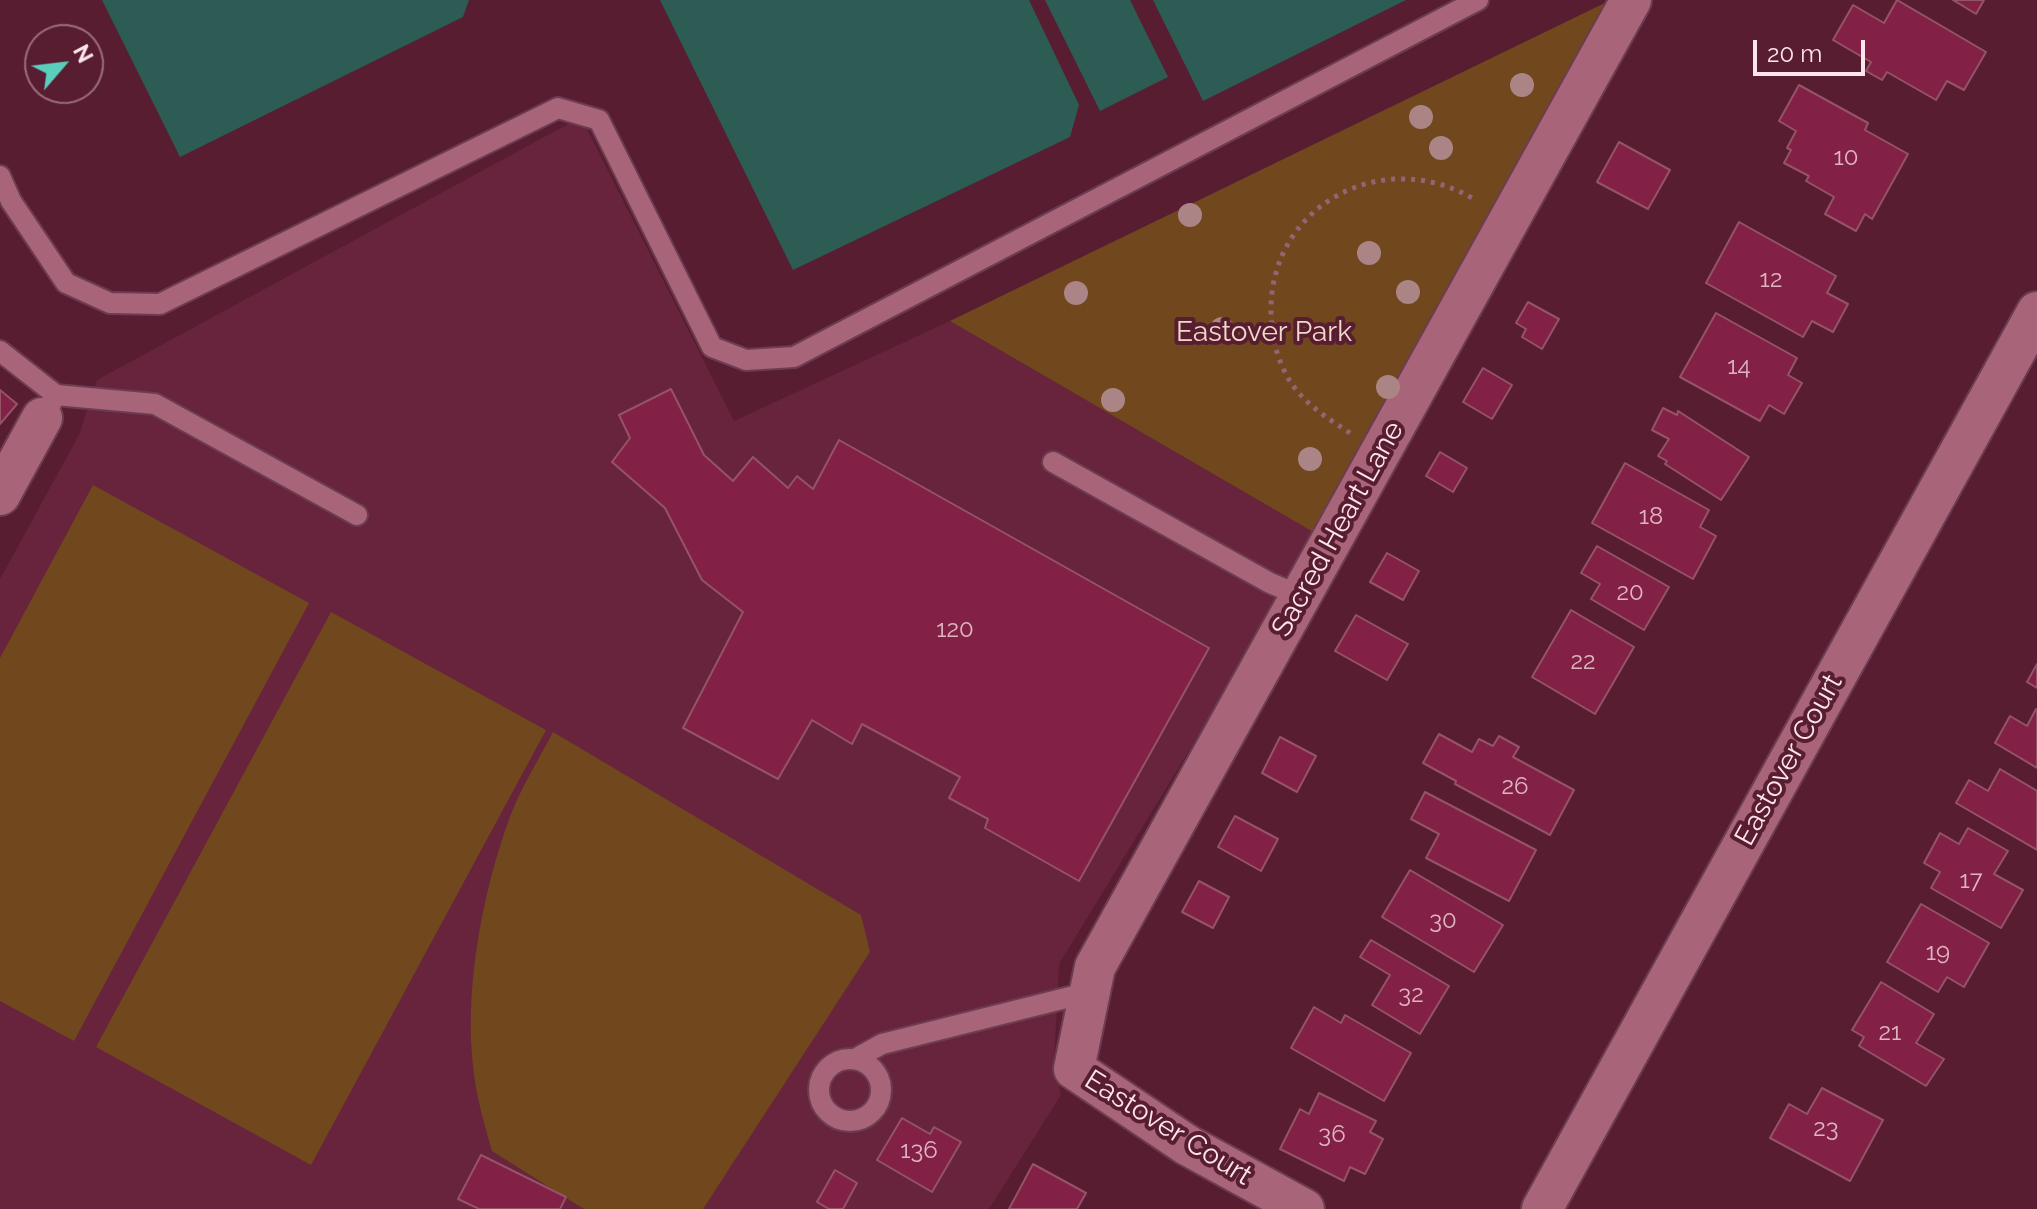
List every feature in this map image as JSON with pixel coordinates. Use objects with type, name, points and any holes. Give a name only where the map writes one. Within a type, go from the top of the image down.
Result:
[{"type":"street","name":"Sacred Heart Lane","points":[[1074,1069],[1095,967],[1631,0]]},
{"type":"street","name":"Eastover Court","points":[[1542,1209],[2037,312]]},
{"type":"street","points":[[0,495],[49,406]]},
{"type":"street","name":"Eastover Court","points":[[1074,1069],[1187,1145],[1304,1209]]},
{"type":"lane","points":[[0,176],[11,201],[66,283],[110,303],[160,304],[558,108],[599,120],[712,347],[746,360],[794,357],[1478,0]]},
{"type":"lane","points":[[0,351],[49,406],[155,404],[357,515]]},
{"type":"lane","points":[[1053,462],[1270,583],[1301,596]]},
{"type":"lane","points":[[855,1059],[882,1044],[1090,992]]},
{"type":"path","points":[[1351,434],[1313,408],[1292,385],[1278,355],[1271,328],[1271,304],[1276,274],[1289,243],[1309,215],[1337,195],[1368,183],[1400,177],[1433,181],[1463,192],[1479,202]]},
{"type":"shaded area","points":[[102,0],[469,0],[463,17],[180,157]]},
{"type":"shaded area","points":[[660,0],[1029,0],[1079,105],[1070,137],[793,270]]},
{"type":"shaded area","points":[[1045,0],[1130,0],[1168,77],[1100,111]]},
{"type":"shaded area","points":[[1153,0],[1406,0],[1203,101]]},
{"type":"shaded area","points":[[581,117],[734,421],[950,321],[1320,536],[1059,964],[1054,1063],[1061,1095],[989,1209],[0,1209],[0,579],[79,435],[97,380]]},
{"type":"green space","name":"Eastover Park","points":[[1611,0],[1320,536],[950,321]]},
{"type":"green space","points":[[93,485],[309,603],[74,1041],[0,1001],[0,658]]},
{"type":"green space","points":[[331,612],[546,730],[311,1165],[96,1047]]},
{"type":"green space","points":[[553,732],[861,915],[870,952],[703,1209],[584,1209],[492,1151],[477,1092],[472,1055],[472,995],[479,933],[493,871],[511,814]]},
{"type":"building","points":[[1897,0],[1986,52],[1964,90],[1947,81],[1936,100],[1887,72],[1882,80],[1866,71],[1871,62],[1833,40],[1853,5],[1884,23]]},
{"type":"building","points":[[1953,0],[1984,0],[1976,14]]},
{"type":"building","points":[[1799,85],[1868,123],[1865,130],[1908,154],[1872,219],[1865,214],[1856,231],[1825,214],[1834,197],[1806,181],[1809,176],[1784,163],[1791,150],[1787,148],[1796,131],[1779,121]]},
{"type":"building","points":[[1619,142],[1670,170],[1648,209],[1597,182]]},
{"type":"building","points":[[1739,222],[1836,276],[1827,293],[1848,304],[1833,332],[1812,321],[1803,337],[1706,283]]},
{"type":"building","points":[[1528,302],[1559,319],[1542,349],[1522,337],[1526,329],[1516,323]]},
{"type":"building","points":[[1716,313],[1797,358],[1788,375],[1802,383],[1784,414],[1769,405],[1760,421],[1680,377]]},
{"type":"building","points":[[1483,368],[1512,385],[1492,419],[1463,402]]},
{"type":"building","points":[[671,389],[704,455],[733,481],[753,457],[788,488],[797,476],[813,489],[839,440],[1209,648],[1079,881],[985,828],[988,819],[949,798],[960,777],[862,724],[852,744],[812,720],[778,779],[683,728],[743,612],[702,580],[665,508],[612,462],[630,438],[619,415]]},
{"type":"building","points":[[0,390],[17,404],[0,424]]},
{"type":"building","points":[[1663,408],[1677,415],[1678,411],[1749,457],[1721,500],[1665,464],[1667,461],[1658,456],[1669,439],[1652,430]]},
{"type":"building","points":[[1440,452],[1467,468],[1453,492],[1426,476]]},
{"type":"building","points":[[1625,463],[1709,510],[1700,527],[1716,536],[1693,579],[1592,523]]},
{"type":"building","points":[[1597,546],[1669,587],[1644,630],[1591,599],[1600,584],[1581,573]]},
{"type":"building","points":[[1387,553],[1419,571],[1403,600],[1370,582]]},
{"type":"building","points":[[1571,610],[1634,647],[1595,714],[1532,677]]},
{"type":"building","points":[[1356,615],[1408,644],[1387,680],[1335,651]]},
{"type":"building","points":[[2037,664],[2037,688],[2027,682]]},
{"type":"building","points":[[2036,709],[2037,768],[1995,743],[2010,716],[2027,726]]},
{"type":"building","points":[[1439,734],[1472,752],[1479,739],[1493,746],[1499,736],[1519,747],[1513,757],[1574,790],[1550,835],[1455,784],[1456,781],[1423,763]]},
{"type":"building","points":[[1280,737],[1316,756],[1297,792],[1262,773]]},
{"type":"building","points":[[2000,769],[2037,791],[2037,850],[1956,803],[1969,780],[1988,791]]},
{"type":"building","points":[[1425,792],[1536,850],[1509,901],[1426,858],[1439,834],[1411,819]]},
{"type":"building","points":[[1235,816],[1278,839],[1261,871],[1218,847]]},
{"type":"building","points":[[1968,828],[2008,851],[1994,874],[2023,890],[2001,928],[1931,888],[1940,872],[1924,863],[1940,833],[1959,844]]},
{"type":"building","points":[[1410,870],[1503,925],[1474,972],[1382,917]]},
{"type":"building","points":[[1199,881],[1229,897],[1213,928],[1182,912]]},
{"type":"building","points":[[1921,904],[1989,943],[1964,987],[1947,977],[1938,992],[1887,962]]},
{"type":"building","points":[[1371,940],[1449,986],[1420,1034],[1372,1005],[1390,975],[1360,957]]},
{"type":"building","points":[[1881,982],[1934,1014],[1916,1043],[1944,1059],[1926,1086],[1859,1046],[1864,1037],[1852,1030]]},
{"type":"building","points":[[1314,1007],[1341,1023],[1345,1015],[1411,1053],[1384,1101],[1291,1048]]},
{"type":"building","points":[[1822,1088],[1883,1120],[1850,1181],[1770,1138],[1789,1104],[1807,1114]]},
{"type":"building","points":[[1319,1093],[1376,1121],[1370,1132],[1383,1139],[1365,1174],[1350,1167],[1344,1181],[1280,1149],[1300,1109],[1309,1114]]},
{"type":"building","points":[[902,1118],[930,1134],[934,1127],[961,1142],[932,1192],[877,1160]]},
{"type":"building","points":[[481,1155],[566,1197],[560,1209],[479,1209],[458,1199]]},
{"type":"building","points":[[1033,1164],[1086,1193],[1077,1209],[1009,1209]]},
{"type":"building","points":[[835,1170],[857,1183],[843,1209],[829,1209],[817,1202]]}]
